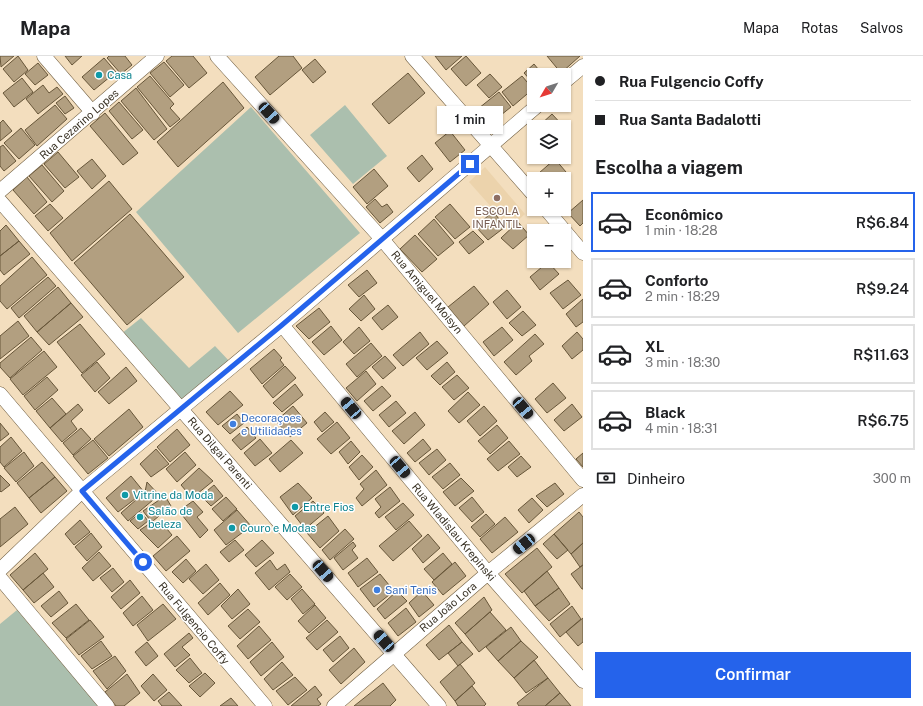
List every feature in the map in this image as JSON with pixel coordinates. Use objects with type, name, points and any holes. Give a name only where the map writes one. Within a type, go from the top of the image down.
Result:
[{"type":"street","points":[[44,56],[93,113]]},
{"type":"street","name":"Rua Cezarino Lopes","points":[[0,191],[93,113],[157,56]]},
{"type":"street","name":"Rua Amiguel Moisyn","points":[[217,56],[382,239],[583,480]]},
{"type":"street","points":[[412,56],[492,145],[527,187]]},
{"type":"street","points":[[571,76],[583,66]]},
{"type":"street","points":[[0,570],[82,491],[282,325],[530,112]]},
{"type":"street","name":"Rua Dilgai Parenti","points":[[0,201],[395,653],[439,706]]},
{"type":"street","points":[[552,216],[583,253]]},
{"type":"street","name":"Rua Wladislau Krepinski","points":[[282,325],[488,573],[583,681]]},
{"type":"street","name":"Rua Fulgencio Coffy","points":[[0,394],[265,706]]},
{"type":"street","name":"Rua João Lora","points":[[334,706],[488,573],[583,495]]},
{"type":"street","points":[[0,578],[107,706]]},
{"type":"shaded area","name":"ESCOLA INFANTIL","points":[[485,167],[525,214],[510,228],[469,182]]},
{"type":"green space","points":[[345,105],[387,156],[353,184],[310,135]]},
{"type":"green space","points":[[251,107],[360,233],[238,333],[136,212]]},
{"type":"green space","points":[[141,318],[189,368],[215,346],[231,363],[181,403],[121,334]]},
{"type":"green space","points":[[17,610],[98,706],[0,706],[0,624]]},
{"type":"building","points":[[0,56],[14,56],[1,67]]},
{"type":"building","points":[[18,56],[28,70],[14,82],[3,69]]},
{"type":"building","name":"Casa","points":[[65,56],[82,56],[72,65]]},
{"type":"building","name":"Casa","points":[[109,56],[125,56],[132,65],[121,74],[107,58]]},
{"type":"building","points":[[172,56],[193,56],[207,73],[189,88],[166,61]]},
{"type":"building","points":[[279,56],[293,56],[302,68],[270,95],[255,77]]},
{"type":"building","points":[[435,56],[462,56],[446,70]]},
{"type":"building","points":[[466,56],[481,73],[466,86],[451,69]]},
{"type":"building","points":[[547,56],[580,56],[567,68],[557,68]]},
{"type":"building","name":"Casa","points":[[104,58],[116,72],[94,90],[82,77]]},
{"type":"building","points":[[315,59],[326,72],[313,83],[302,70]]},
{"type":"building","points":[[164,62],[184,85],[170,97],[150,73]]},
{"type":"building","points":[[38,63],[48,75],[35,85],[25,74]]},
{"type":"building","points":[[534,64],[537,68],[530,68]]},
{"type":"building","points":[[408,73],[425,93],[389,124],[372,104]]},
{"type":"building","points":[[490,74],[502,87],[489,98],[477,85]]},
{"type":"building","points":[[150,76],[174,104],[170,108],[180,119],[170,127],[137,87]]},
{"type":"building","points":[[522,76],[527,82],[527,94],[513,106],[502,92]]},
{"type":"building","points":[[22,78],[33,92],[14,107],[3,93]]},
{"type":"building","points":[[223,82],[244,108],[178,167],[157,142]]},
{"type":"building","points":[[43,85],[49,93],[57,87],[63,94],[38,114],[26,99]]},
{"type":"building","points":[[136,88],[167,129],[154,140],[121,101]]},
{"type":"building","points":[[499,92],[511,107],[491,123],[479,108]]},
{"type":"building","points":[[65,96],[74,108],[65,114],[56,103]]},
{"type":"building","points":[[119,102],[143,130],[132,139],[109,111]]},
{"type":"building","points":[[55,105],[67,119],[37,146],[25,130]]},
{"type":"building","points":[[105,113],[138,153],[123,165],[90,126]]},
{"type":"building","points":[[552,114],[558,120],[546,120]]},
{"type":"building","points":[[3,120],[12,131],[0,141],[0,123]]},
{"type":"building","points":[[21,128],[35,145],[19,159],[4,143]]},
{"type":"building","points":[[450,131],[465,150],[450,162],[435,143]]},
{"type":"building","points":[[3,145],[16,161],[4,171],[0,166],[0,147]]},
{"type":"building","points":[[58,152],[79,177],[65,188],[44,164]]},
{"type":"building","points":[[422,155],[433,169],[419,182],[407,168]]},
{"type":"building","points":[[92,159],[106,176],[92,189],[77,171]]},
{"type":"building","points":[[549,164],[559,164],[566,172],[540,172]]},
{"type":"building","points":[[42,165],[64,191],[52,202],[29,176]]},
{"type":"building","points":[[374,169],[388,186],[367,204],[353,187]]},
{"type":"building","points":[[27,177],[47,202],[34,214],[13,190]]},
{"type":"building","points":[[109,181],[132,209],[72,261],[50,233]]},
{"type":"building","points":[[375,199],[382,207],[387,204],[393,212],[380,223],[366,207]]},
{"type":"building","points":[[583,200],[583,223],[580,226],[571,216],[571,210]]},
{"type":"building","points":[[50,204],[63,218],[48,231],[35,216]]},
{"type":"building","points":[[450,204],[470,227],[455,239],[435,217]]},
{"type":"building","points":[[493,211],[505,227],[488,240],[476,227]]},
{"type":"building","points":[[130,214],[184,277],[127,325],[74,263]]},
{"type":"building","points":[[434,219],[454,243],[438,256],[418,234]]},
{"type":"building","points":[[518,222],[527,233],[527,237],[513,249],[501,238]]},
{"type":"building","points":[[6,225],[19,241],[0,256],[0,231]]},
{"type":"building","points":[[473,231],[484,242],[469,254],[459,242]]},
{"type":"building","points":[[415,235],[437,259],[422,272],[400,249]]},
{"type":"building","points":[[19,241],[30,254],[4,275],[0,270],[0,256]]},
{"type":"building","points":[[32,257],[47,275],[7,309],[0,301],[0,286]]},
{"type":"building","points":[[541,268],[554,268],[559,274],[540,290],[530,277]]},
{"type":"building","points":[[367,270],[377,283],[359,297],[348,285]]},
{"type":"building","points":[[48,277],[56,286],[19,318],[11,308]]},
{"type":"building","points":[[568,280],[581,295],[563,309],[550,293]]},
{"type":"building","points":[[474,286],[489,304],[464,326],[448,307]]},
{"type":"building","points":[[58,287],[71,303],[37,332],[24,316]]},
{"type":"building","points":[[507,290],[521,307],[507,319],[493,302]]},
{"type":"building","points":[[364,295],[375,309],[361,321],[349,309]]},
{"type":"building","points":[[583,299],[583,322],[576,327],[566,314]]},
{"type":"building","points":[[71,303],[83,317],[49,345],[37,332]]},
{"type":"building","points":[[388,305],[398,317],[382,330],[372,318]]},
{"type":"building","points":[[319,308],[330,322],[309,339],[296,326]]},
{"type":"building","points":[[523,311],[536,325],[522,336],[509,323]]},
{"type":"building","points":[[18,321],[29,336],[0,359],[0,336]]},
{"type":"building","points":[[80,324],[105,354],[82,373],[57,342]]},
{"type":"building","points":[[331,326],[342,340],[324,355],[312,342]]},
{"type":"building","points":[[359,327],[370,341],[354,354],[343,342]]},
{"type":"building","points":[[502,327],[513,340],[494,356],[483,342]]},
{"type":"building","points":[[420,332],[429,344],[403,366],[393,355]]},
{"type":"building","points":[[577,332],[583,339],[583,350],[572,359],[562,346]]},
{"type":"building","points":[[535,334],[544,344],[529,356],[532,361],[516,375],[504,362]]},
{"type":"building","points":[[31,337],[42,350],[10,378],[0,367],[0,363]]},
{"type":"building","points":[[437,341],[448,353],[427,370],[416,358]]},
{"type":"building","points":[[371,343],[382,356],[357,377],[346,364]]},
{"type":"building","points":[[274,349],[282,358],[280,360],[284,365],[262,384],[250,369]]},
{"type":"building","points":[[44,351],[57,367],[23,395],[10,379]]},
{"type":"building","points":[[385,356],[396,368],[383,379],[372,367]]},
{"type":"building","points":[[97,362],[110,378],[95,392],[81,375]]},
{"type":"building","points":[[447,362],[455,372],[440,385],[431,376]]},
{"type":"building","points":[[285,366],[296,378],[273,398],[263,386]]},
{"type":"building","points":[[126,367],[137,381],[109,404],[98,392]]},
{"type":"building","points":[[366,371],[376,384],[357,401],[346,388]]},
{"type":"building","points":[[457,375],[469,388],[454,400],[442,387]]},
{"type":"building","points":[[47,377],[58,390],[35,410],[24,396]]},
{"type":"building","points":[[553,383],[566,398],[547,413],[535,399]]},
{"type":"building","points":[[295,384],[303,395],[282,412],[273,403]]},
{"type":"building","points":[[382,386],[391,396],[373,411],[364,401]]},
{"type":"building","points":[[230,391],[243,405],[218,425],[206,412]]},
{"type":"building","points":[[468,392],[480,405],[459,423],[448,411]]},
{"type":"building","points":[[52,398],[66,414],[50,428],[36,411]]},
{"type":"building","points":[[396,401],[406,413],[389,427],[379,415]]},
{"type":"building","points":[[78,404],[83,410],[71,421],[77,429],[62,442],[50,428]]},
{"type":"building","points":[[572,404],[582,417],[564,431],[554,420]]},
{"type":"building","points":[[293,406],[307,423],[290,437],[276,421]]},
{"type":"building","points":[[484,406],[497,421],[480,436],[467,421]]},
{"type":"building","points":[[129,409],[143,427],[109,456],[94,439]]},
{"type":"building","points":[[325,412],[334,422],[322,432],[314,422]]},
{"type":"building","points":[[415,412],[425,425],[404,444],[392,431]]},
{"type":"building","name":"Decoraçoes e Utilidades","points":[[237,414],[244,423],[230,434],[222,426]]},
{"type":"building","points":[[337,422],[350,438],[331,454],[317,439]]},
{"type":"building","points":[[0,423],[9,434],[0,441]]},
{"type":"building","points":[[497,425],[508,438],[490,454],[478,441]]},
{"type":"building","points":[[247,427],[256,438],[241,450],[232,440]]},
{"type":"building","points":[[81,428],[91,439],[73,455],[63,443]]},
{"type":"building","points":[[177,429],[190,445],[170,462],[157,447]]},
{"type":"building","points":[[11,437],[22,451],[4,467],[0,462],[0,447]]},
{"type":"building","points":[[260,439],[272,453],[255,466],[244,453]]},
{"type":"building","points":[[423,439],[431,449],[415,462],[407,453]]},
{"type":"building","points":[[93,440],[108,458],[88,474],[73,456]]},
{"type":"building","points":[[291,440],[303,453],[280,472],[269,459]]},
{"type":"building","points":[[351,441],[360,452],[348,464],[339,452]]},
{"type":"building","points":[[509,441],[520,454],[498,471],[487,459]]},
{"type":"building","points":[[156,449],[169,464],[151,477],[140,464]]},
{"type":"building","points":[[437,449],[446,460],[429,475],[419,463]]},
{"type":"building","points":[[24,452],[34,466],[16,482],[4,468]]},
{"type":"building","points":[[185,452],[196,465],[177,482],[166,469]]},
{"type":"building","points":[[583,453],[583,467],[576,459]]},
{"type":"building","points":[[362,455],[373,467],[359,480],[349,467]]},
{"type":"building","points":[[521,456],[531,467],[517,477],[508,467]]},
{"type":"building","points":[[42,462],[55,477],[29,498],[17,483]]},
{"type":"building","points":[[450,463],[460,475],[443,489],[432,477]]},
{"type":"building","points":[[199,468],[213,481],[192,498],[181,485]]},
{"type":"building","points":[[376,470],[387,485],[362,506],[356,498],[364,489],[360,484]]},
{"type":"building","points":[[0,475],[10,485],[1,492],[0,491]]},
{"type":"building","name":"Vitrine da Moda","points":[[131,476],[144,492],[118,512],[106,498]]},
{"type":"building","points":[[55,477],[67,491],[41,513],[29,498]]},
{"type":"building","points":[[461,478],[474,491],[455,506],[443,492]]},
{"type":"building","points":[[147,482],[159,495],[128,521],[121,513],[145,492]]},
{"type":"building","name":"Entre Fios","points":[[298,483],[312,498],[293,515],[280,497]]},
{"type":"building","points":[[555,483],[564,494],[547,507],[536,496]]},
{"type":"building","points":[[214,485],[223,496],[211,506],[201,496]]},
{"type":"building","points":[[390,487],[400,501],[379,518],[375,513],[381,507],[375,499]]},
{"type":"building","points":[[165,496],[171,506],[153,521],[150,520],[143,511]]},
{"type":"building","points":[[226,497],[237,509],[223,521],[212,509]]},
{"type":"building","points":[[472,497],[484,512],[472,522],[459,508]]},
{"type":"building","points":[[532,498],[543,510],[529,523],[518,510]]},
{"type":"building","points":[[193,501],[203,512],[197,517],[208,530],[200,538],[179,511]]},
{"type":"building","points":[[313,501],[324,513],[305,529],[295,516]]},
{"type":"building","points":[[403,503],[414,515],[396,530],[385,517]]},
{"type":"building","points":[[15,507],[28,524],[0,547],[0,519]]},
{"type":"building","name":"Couro e Modas","points":[[237,510],[251,526],[226,545],[214,530]]},
{"type":"building","name":"Salão de beleza","points":[[141,512],[148,521],[138,529],[130,521]]},
{"type":"building","points":[[579,512],[583,517],[583,543],[571,554],[554,534]]},
{"type":"building","points":[[486,514],[495,524],[480,537],[471,527]]},
{"type":"building","points":[[328,516],[339,531],[320,548],[307,533]]},
{"type":"building","points":[[505,517],[518,532],[492,553],[480,539]]},
{"type":"building","points":[[80,520],[90,532],[74,545],[65,534]]},
{"type":"building","points":[[409,521],[422,536],[393,561],[379,546]]},
{"type":"building","points":[[152,522],[156,527],[162,523],[172,535],[158,548],[140,530]]},
{"type":"building","points":[[345,529],[354,539],[330,560],[322,550]]},
{"type":"building","points":[[91,533],[102,547],[87,561],[75,547]]},
{"type":"building","points":[[428,534],[440,548],[423,563],[412,549]]},
{"type":"building","points":[[554,534],[568,550],[557,559],[543,544]]},
{"type":"building","points":[[177,536],[190,551],[166,571],[153,556]]},
{"type":"building","points":[[235,540],[244,550],[229,562],[220,552]]},
{"type":"building","points":[[262,540],[274,553],[256,567],[245,555]]},
{"type":"building","points":[[353,542],[356,546],[352,550],[358,558],[343,570],[334,558]]},
{"type":"building","points":[[583,543],[583,565],[580,567],[571,554]]},
{"type":"building","points":[[537,548],[552,567],[522,593],[505,574]]},
{"type":"building","points":[[99,552],[111,566],[93,581],[82,568]]},
{"type":"building","points":[[35,553],[48,569],[23,590],[10,575]]},
{"type":"building","points":[[443,553],[452,564],[434,580],[424,569]]},
{"type":"building","points":[[367,558],[378,572],[358,587],[348,573]]},
{"type":"building","points":[[186,559],[196,571],[183,583],[172,572]]},
{"type":"building","points":[[270,560],[277,570],[285,564],[290,572],[269,590],[255,573]]},
{"type":"building","points":[[455,562],[466,576],[443,595],[432,582]]},
{"type":"building","points":[[206,564],[219,580],[203,594],[189,579]]},
{"type":"building","points":[[583,565],[583,589],[582,589],[571,574]]},
{"type":"building","points":[[113,568],[124,582],[112,592],[100,578]]},
{"type":"building","points":[[547,571],[559,588],[535,606],[524,591]]},
{"type":"building","points":[[43,573],[54,587],[34,603],[23,590]]},
{"type":"building","points":[[290,574],[302,587],[287,600],[275,587]]},
{"type":"building","name":"Sani Tenis","points":[[380,574],[394,591],[374,607],[360,589]]},
{"type":"building","points":[[130,580],[140,593],[121,609],[111,597]]},
{"type":"building","points":[[220,583],[230,595],[208,615],[198,603]]},
{"type":"building","points":[[559,588],[570,604],[549,621],[535,606]]},
{"type":"building","points":[[238,589],[250,604],[232,619],[221,606]]},
{"type":"building","points":[[302,589],[315,604],[303,614],[291,599]]},
{"type":"building","points":[[59,591],[68,603],[51,617],[41,606]]},
{"type":"building","points":[[397,591],[407,601],[385,619],[377,609]]},
{"type":"building","points":[[422,591],[434,605],[419,617],[409,603]]},
{"type":"building","points":[[142,596],[153,610],[133,626],[123,613]]},
{"type":"building","points":[[484,597],[492,610],[465,634],[455,623]]},
{"type":"building","points":[[76,604],[89,620],[66,638],[52,623]]},
{"type":"building","points":[[163,604],[176,619],[148,641],[137,625]]},
{"type":"building","points":[[315,605],[326,618],[309,633],[298,621]]},
{"type":"building","points":[[572,606],[581,619],[560,637],[550,624]]},
{"type":"building","points":[[406,608],[416,622],[398,636],[388,623]]},
{"type":"building","points":[[248,609],[260,622],[240,639],[228,626]]},
{"type":"building","points":[[490,612],[506,630],[479,652],[465,634]]},
{"type":"building","points":[[583,618],[583,642],[578,646],[566,632]]},
{"type":"building","points":[[90,620],[104,637],[79,655],[66,639]]},
{"type":"building","points":[[327,620],[338,632],[317,650],[306,638]]},
{"type":"building","points":[[449,625],[462,642],[439,660],[426,645]]},
{"type":"building","points":[[259,626],[271,640],[248,659],[237,646]]},
{"type":"building","points":[[511,627],[521,641],[498,661],[486,647]]},
{"type":"building","points":[[189,633],[193,638],[182,647],[190,655],[175,667],[164,654]]},
{"type":"building","points":[[340,636],[349,648],[333,662],[323,650]]},
{"type":"building","points":[[101,641],[112,656],[92,669],[81,656]]},
{"type":"building","points":[[521,641],[538,657],[514,678],[498,661]]},
{"type":"building","points":[[147,642],[158,656],[146,666],[135,652]]},
{"type":"building","points":[[272,642],[284,657],[261,676],[250,662]]},
{"type":"building","points":[[462,642],[473,654],[458,666],[448,653]]},
{"type":"building","points":[[354,648],[365,662],[341,684],[329,670]]},
{"type":"building","points":[[115,656],[126,671],[107,689],[93,671]]},
{"type":"building","points":[[190,658],[202,673],[189,683],[176,670]]},
{"type":"building","points":[[534,660],[548,678],[526,693],[514,678]]},
{"type":"building","points":[[282,662],[293,675],[273,690],[264,679]]},
{"type":"building","points":[[460,664],[475,683],[455,701],[440,682]]},
{"type":"building","points":[[205,673],[215,683],[200,697],[189,686]]},
{"type":"building","points":[[127,674],[140,693],[124,706],[116,706],[105,692]]},
{"type":"building","points":[[153,674],[167,690],[154,701],[141,686]]},
{"type":"building","points":[[295,677],[307,690],[288,705],[276,691]]},
{"type":"building","points":[[548,678],[560,693],[545,706],[519,706],[517,703]]},
{"type":"building","points":[[383,683],[396,700],[390,706],[354,706]]},
{"type":"building","points":[[315,686],[322,695],[317,699],[321,704],[318,706],[291,706]]},
{"type":"building","points":[[472,686],[486,704],[484,706],[458,706],[455,701]]},
{"type":"building","points":[[169,692],[182,706],[162,706],[158,701]]},
{"type":"building","points":[[560,693],[571,706],[545,706]]},
{"type":"building","points":[[231,698],[238,706],[220,706]]},
{"type":"place","name":"Casa","points":[[99,75]]},
{"type":"place","name":"ESCOLA INFANTIL","points":[[497,198]]},
{"type":"place","name":"Decoraçoes e Utilidades","points":[[233,424]]},
{"type":"place","name":"Vitrine da Moda","points":[[125,495]]},
{"type":"place","name":"Entre Fios","points":[[295,507]]},
{"type":"place","name":"Salão de beleza","points":[[140,517]]},
{"type":"place","name":"Couro e Modas","points":[[232,528]]},
{"type":"place","name":"Sani Tenis","points":[[377,590]]},
{"type":"route","points":[[143,562],[82,491],[282,325],[470,164]]}]
